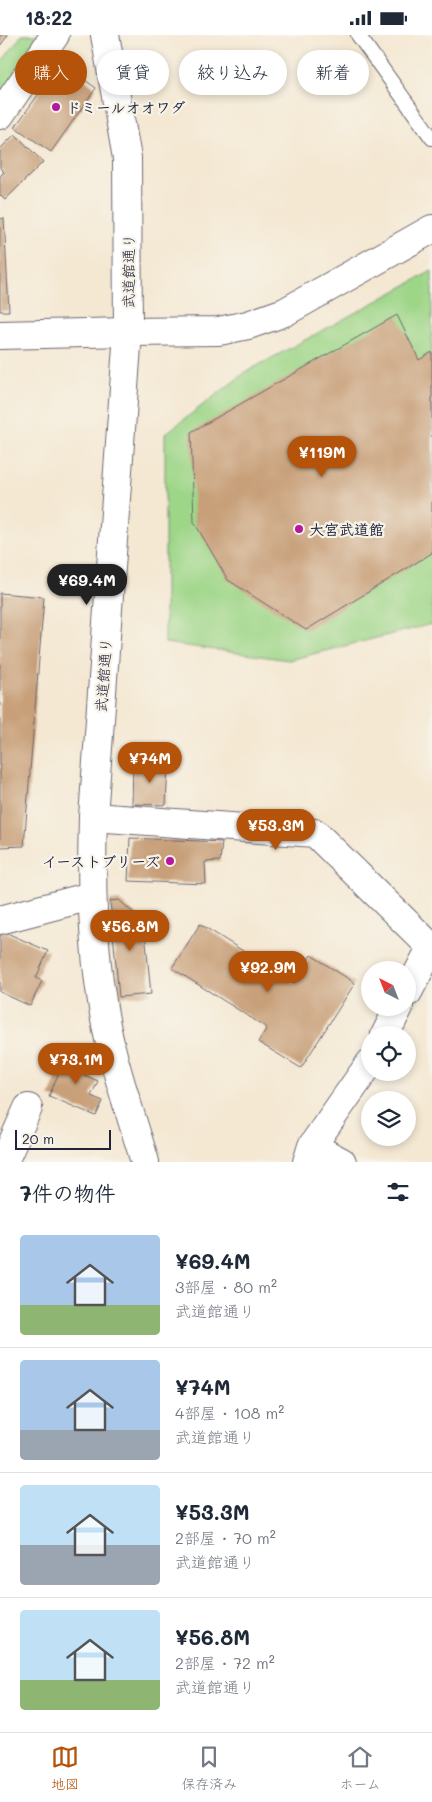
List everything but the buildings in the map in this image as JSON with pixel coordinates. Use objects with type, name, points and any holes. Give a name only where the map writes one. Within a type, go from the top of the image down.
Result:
[{"type":"street","points":[[0,115],[56,35]]},
{"type":"street","name":"武道館通り","points":[[105,35],[127,158],[128,331],[93,817],[91,896],[94,948],[103,1009],[116,1064],[145,1162]]},
{"type":"street","points":[[0,335],[128,331],[219,331],[248,325],[285,312],[432,229]]},
{"type":"street","points":[[93,817],[315,833],[432,947],[416,977]]},
{"type":"street","points":[[0,920],[91,896]]},
{"type":"street","points":[[342,1162],[309,1154],[361,1076]]},
{"type":"street","points":[[4,1162],[28,1108]]},
{"type":"lane","points":[[358,35],[432,138]]},
{"type":"green space","points":[[22,35],[45,35],[34,50],[15,50],[15,76],[0,96],[0,64]]},
{"type":"green space","name":"大宮武道館","points":[[432,271],[432,624],[289,660],[165,643],[165,434],[246,372]]},
{"type":"place","name":"ドミールオオワダ","points":[[56,107]]},
{"type":"place","name":"大宮武道館","points":[[299,529]]},
{"type":"place","name":"イーストブリーズ","points":[[170,861]]}]
